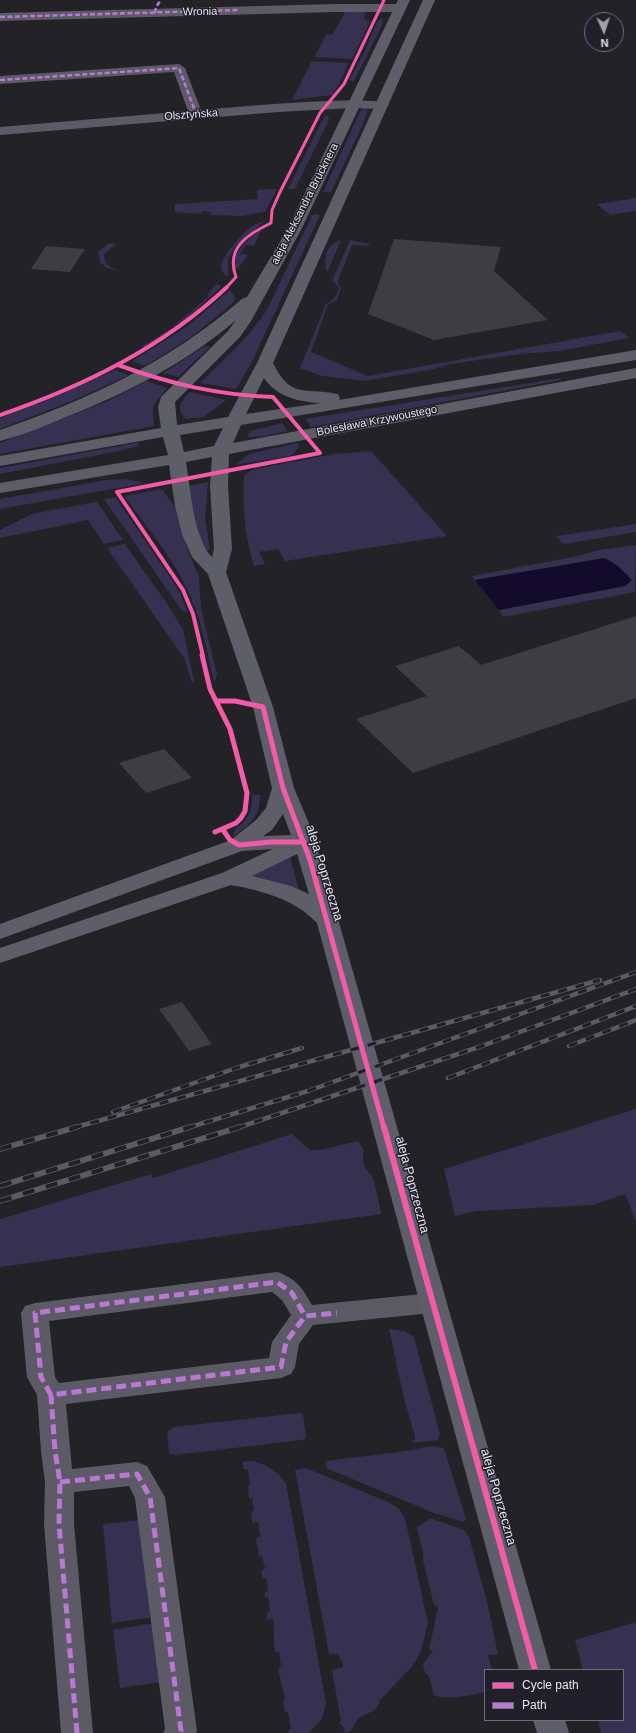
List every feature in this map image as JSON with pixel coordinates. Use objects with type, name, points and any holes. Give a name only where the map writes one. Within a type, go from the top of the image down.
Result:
[{"type":"main road","points":[[217,572],[223,550],[220,486],[221,450],[265,363],[429,0]]},
{"type":"main road","name":"aleja Aleksandra Brücknera","points":[[172,431],[166,412],[167,402],[234,334],[243,321],[256,295],[294,230],[402,4]]},
{"type":"main road","points":[[0,436],[94,399],[144,374],[194,345],[256,295]]},
{"type":"main road","name":"Bolesława Krzywoustego","points":[[0,461],[172,431],[378,399],[636,355]]},
{"type":"main road","points":[[265,363],[275,383],[297,394],[316,398],[378,399]]},
{"type":"main road","name":"Bolesława Krzywoustego","points":[[0,488],[177,459],[636,373]]},
{"type":"main road","name":"aleja Poprzeczna","points":[[172,431],[179,481],[191,533],[201,557],[217,572],[263,707],[283,788],[304,842],[328,922],[432,1303],[536,1669]]},
{"type":"main road","points":[[239,845],[264,824],[276,809],[283,788]]},
{"type":"main road","points":[[0,932],[239,845],[271,842],[304,842]]},
{"type":"main road","points":[[0,956],[230,878],[304,842]]},
{"type":"main road","points":[[230,878],[261,884],[293,894],[318,910],[328,922]]},
{"type":"main road","points":[[549,1721],[553,1733]]},
{"type":"street","points":[[156,13],[156,7],[161,0]]},
{"type":"street","name":"Wronia","points":[[0,17],[335,8],[402,4]]},
{"type":"street","points":[[0,80],[179,68],[196,114]]},
{"type":"street","name":"Olsztyńska","points":[[0,131],[196,114],[354,104],[382,105]]},
{"type":"street","points":[[77,1733],[59,1524],[60,1482],[55,1451],[51,1394],[41,1377],[35,1313],[277,1282],[292,1294],[305,1316]]},
{"type":"street","points":[[51,1394],[281,1367],[286,1342],[305,1316],[432,1303]]},
{"type":"street","points":[[60,1482],[137,1474],[150,1496],[181,1731],[179,1733]]},
{"type":"shaded area","points":[[346,10],[365,12],[364,19],[370,22],[352,59],[314,57],[326,35],[333,34]]},
{"type":"shaded area","points":[[381,18],[383,22],[381,27],[354,81],[349,80],[364,53],[376,24]]},
{"type":"shaded area","points":[[312,61],[349,63],[333,95],[292,100]]},
{"type":"shaded area","points":[[368,108],[364,122],[331,192],[323,192],[358,116],[362,109]]},
{"type":"shaded area","points":[[325,115],[328,116],[329,120],[295,189],[288,189]]},
{"type":"shaded area","points":[[277,189],[265,212],[241,216],[210,215],[212,212],[203,211],[201,214],[175,212],[175,204],[258,199],[257,190]]},
{"type":"shaded area","points":[[636,198],[636,211],[610,215],[597,204]]},
{"type":"shaded area","points":[[312,215],[320,215],[252,362],[236,389],[200,383],[236,347],[261,319],[268,308]]},
{"type":"shaded area","points":[[265,221],[237,244],[228,259],[228,277],[222,272],[221,269],[222,262],[225,257],[238,239],[247,230],[254,225]]},
{"type":"shaded area","points":[[262,229],[254,246],[246,245],[240,254],[248,255],[235,272],[234,260],[239,250]]},
{"type":"shaded area","points":[[341,240],[328,271],[326,270],[325,265],[327,252],[332,245]]},
{"type":"shaded area","points":[[350,240],[370,244],[368,246],[352,245],[337,283],[341,287],[337,300],[328,304],[311,352],[368,376],[620,331],[629,338],[559,351],[520,354],[450,364],[434,369],[365,381],[322,376],[300,368],[326,304],[335,297],[337,293],[339,287],[332,281]]},
{"type":"shaded area","points":[[109,243],[116,244],[104,254],[105,262],[113,269],[124,272],[107,268],[100,262],[98,252]]},
{"type":"shaded area","points":[[216,284],[222,286],[185,320],[145,347],[141,347],[172,328],[209,296],[207,295]]},
{"type":"shaded area","points":[[230,290],[235,298],[232,304],[191,337],[145,366],[132,361],[185,328]]},
{"type":"shaded area","points":[[205,346],[210,347],[178,377],[163,373]]},
{"type":"shaded area","points":[[115,370],[129,375],[72,401],[0,429],[0,418],[45,401]]},
{"type":"shaded area","points":[[561,378],[561,380],[311,427],[305,419]]},
{"type":"shaded area","points":[[146,381],[167,388],[153,407],[154,426],[0,454],[0,443],[108,401]]},
{"type":"shaded area","points":[[190,392],[226,400],[204,417],[186,419],[181,412],[180,405]]},
{"type":"shaded area","points":[[282,423],[288,431],[265,436],[247,437],[250,431]]},
{"type":"shaded area","points":[[136,443],[139,444],[138,446],[119,451],[0,474],[0,468]]},
{"type":"shaded area","points":[[297,443],[300,446],[293,454],[289,456],[235,465],[249,454]]},
{"type":"shaded area","points":[[371,451],[447,536],[285,561],[278,549],[259,552],[265,564],[254,566],[248,544],[245,522],[243,499],[244,476],[255,469],[334,454]]},
{"type":"shaded area","points":[[126,479],[146,483],[0,509],[0,499],[106,480]]},
{"type":"shaded area","points":[[208,482],[205,519],[210,549],[206,551],[201,543],[188,486]]},
{"type":"shaded area","points":[[162,489],[175,507],[188,551],[199,577],[201,609],[217,674],[214,683],[200,622],[186,587],[165,551],[124,496]]},
{"type":"shaded area","points":[[116,498],[172,580],[180,593],[187,612],[184,612],[180,608],[104,499]]},
{"type":"shaded area","points":[[95,502],[98,503],[123,540],[104,544],[88,520],[0,538],[0,530],[32,514]]},
{"type":"shaded area","points":[[636,524],[636,532],[563,544],[556,536]]},
{"type":"shaded area","points":[[125,544],[170,608],[183,630],[194,681],[192,683],[184,658],[107,548]]},
{"type":"shaded area","points":[[636,545],[635,592],[503,617],[499,610],[625,586],[632,580],[605,558],[475,580],[472,576],[573,557],[600,550]]},
{"type":"shaded area","points":[[605,558],[618,566],[632,580],[625,586],[499,610],[475,580]]},
{"type":"shaded area","points":[[252,795],[260,795],[260,802],[256,814],[249,824],[233,837],[235,829],[240,826],[249,815],[252,806]]},
{"type":"shaded area","points":[[290,856],[299,890],[248,875]]},
{"type":"shaded area","points":[[636,1109],[636,1221],[625,1194],[593,1205],[476,1211],[455,1216],[444,1169]]},
{"type":"shaded area","points":[[292,1134],[310,1150],[320,1150],[358,1141],[364,1150],[364,1165],[374,1182],[381,1214],[0,1267],[0,1219],[151,1174],[153,1178]]},
{"type":"shaded area","points":[[389,1329],[405,1331],[414,1337],[440,1434],[438,1440],[415,1443],[411,1441],[415,1440],[415,1436],[404,1399]]},
{"type":"shaded area","points":[[300,1413],[303,1414],[306,1438],[302,1440],[175,1455],[169,1453],[167,1432],[174,1427]]},
{"type":"shaded area","points":[[433,1446],[444,1448],[466,1519],[464,1522],[434,1513],[326,1468],[326,1461],[399,1452]]},
{"type":"shaded area","points":[[251,1461],[262,1464],[271,1469],[286,1483],[326,1703],[322,1719],[309,1733],[289,1733],[288,1730],[291,1729],[288,1712],[285,1712],[283,1700],[285,1699],[278,1670],[281,1666],[279,1652],[275,1652],[273,1619],[267,1620],[267,1613],[270,1611],[268,1597],[265,1597],[265,1592],[268,1591],[266,1578],[263,1578],[261,1571],[265,1568],[262,1556],[259,1557],[256,1538],[260,1536],[258,1522],[252,1523],[251,1512],[254,1510],[252,1498],[249,1498],[248,1486],[250,1485],[248,1469],[244,1469],[242,1462]]},
{"type":"shaded area","points":[[306,1468],[388,1502],[398,1508],[405,1518],[428,1623],[421,1652],[411,1668],[380,1700],[378,1706],[359,1719],[353,1729],[347,1733],[343,1732],[345,1729],[339,1723],[341,1721],[332,1670],[343,1667],[343,1665],[338,1654],[329,1654],[295,1470]]},
{"type":"shaded area","points":[[430,1519],[433,1519],[464,1530],[469,1537],[487,1601],[498,1654],[488,1655],[492,1669],[484,1669],[484,1692],[453,1698],[440,1697],[434,1695],[429,1676],[425,1673],[423,1664],[433,1651],[429,1650],[438,1607],[434,1605],[417,1527]]},
{"type":"shaded area","points":[[142,1520],[155,1617],[112,1623],[103,1524]]},
{"type":"shaded area","points":[[636,1622],[636,1733],[601,1733],[598,1721],[624,1721],[624,1669],[583,1669],[575,1640]]},
{"type":"shaded area","points":[[155,1623],[162,1682],[120,1688],[113,1630]]},
{"type":"building","points":[[394,239],[501,247],[494,271],[548,320],[434,340],[368,314]]},
{"type":"building","points":[[46,246],[85,249],[70,272],[31,269]]},
{"type":"building","points":[[636,616],[636,698],[413,773],[356,719],[427,696],[395,666],[459,646],[481,665]]},
{"type":"building","points":[[164,749],[192,778],[146,793],[119,763]]},
{"type":"building","points":[[182,1002],[212,1044],[189,1051],[159,1009]]},
{"type":"railway","points":[[187,1128],[308,1091],[636,972]]},
{"type":"railway","points":[[73,1128],[600,980]]},
{"type":"railway","points":[[240,1127],[479,1047],[636,989]]},
{"type":"railway","points":[[448,1078],[636,1006]]},
{"type":"railway","points":[[569,1046],[636,1020]]},
{"type":"railway","points":[[113,1112],[236,1068],[302,1048]]},
{"type":"railway","points":[[0,1149],[77,1127]]},
{"type":"railway","points":[[0,1186],[190,1127]]},
{"type":"railway","points":[[0,1201],[240,1127]]},
{"type":"marked path","points":[[155,13],[156,7],[161,0]]},
{"type":"marked path","points":[[0,17],[238,10]]},
{"type":"marked path","points":[[0,80],[179,68],[196,114]]},
{"type":"marked path","points":[[51,1395],[41,1377],[35,1313],[277,1282],[292,1293],[305,1316]]},
{"type":"marked path","points":[[77,1733],[59,1524],[60,1482],[55,1451],[51,1395],[281,1367],[286,1342],[305,1316],[337,1313]]},
{"type":"marked path","points":[[60,1482],[137,1474],[150,1497],[181,1731],[179,1733]]},
{"type":"cycle path","points":[[0,415],[32,404],[95,377],[155,344],[183,325],[234,280],[236,277],[232,268],[232,259],[235,251],[247,237],[271,223],[272,210],[280,192],[320,113],[344,84],[384,0]]},
{"type":"cycle path","points":[[118,365],[150,377],[188,388],[245,396],[273,397],[299,430],[320,453],[117,492],[183,590],[193,614],[210,689],[230,729],[247,793],[245,811],[236,823],[223,830],[215,832]]},
{"type":"cycle path","points":[[216,701],[235,701],[263,707],[283,788],[310,860],[328,922],[432,1303],[535,1669]]},
{"type":"cycle path","points":[[223,830],[230,840],[239,845],[271,842],[304,842]]}]
